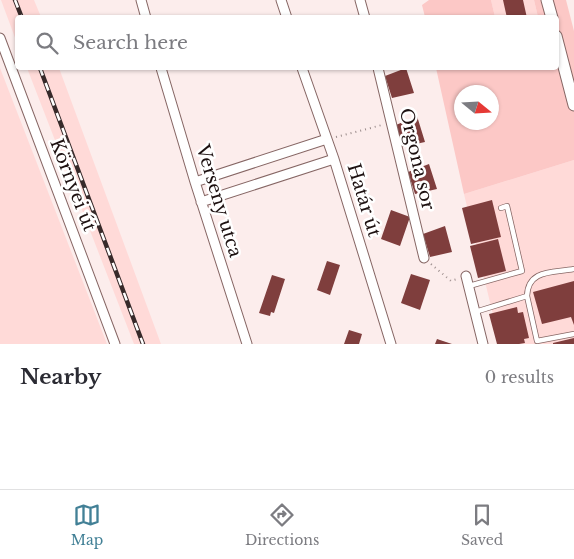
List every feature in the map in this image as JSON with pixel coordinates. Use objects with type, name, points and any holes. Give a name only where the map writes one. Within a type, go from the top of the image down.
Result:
[{"type":"main road","points":[[547,0],[551,15]]},
{"type":"main road","points":[[559,48],[574,105]]},
{"type":"street","points":[[141,0],[145,15]]},
{"type":"street","points":[[281,0],[286,15]]},
{"type":"street","points":[[360,0],[364,15]]},
{"type":"street","name":"Környei út","points":[[0,38],[115,344]]},
{"type":"street","name":"Verseny utca","points":[[162,70],[247,344]]},
{"type":"street","name":"Határ út","points":[[303,70],[334,159],[391,344]]},
{"type":"street","name":"Orgona sor","points":[[379,70],[424,258]]},
{"type":"street","points":[[195,182],[327,139]]},
{"type":"street","points":[[202,202],[334,159]]},
{"type":"street","points":[[466,276],[483,344]]},
{"type":"lane","points":[[469,286],[522,271],[507,206],[501,208]]},
{"type":"lane","points":[[574,269],[540,275],[527,286],[527,296],[537,341],[574,334]]},
{"type":"lane","points":[[475,312],[527,296]]},
{"type":"path","points":[[327,139],[392,122]]},
{"type":"path","points":[[424,258],[451,281],[466,276]]},
{"type":"shaded area","points":[[1,0],[34,0],[40,15],[15,15],[15,38]]},
{"type":"shaded area","points":[[429,0],[491,0],[495,15],[424,15],[422,5]]},
{"type":"shaded area","points":[[491,0],[534,0],[538,15],[495,15]]},
{"type":"shaded area","points":[[534,0],[566,0],[574,31],[574,160],[464,194],[436,70],[559,70],[559,15],[538,15]]},
{"type":"shaded area","points":[[0,68],[107,344],[0,344]]},
{"type":"shaded area","points":[[28,70],[60,70],[161,344],[134,344]]},
{"type":"shaded area","points":[[574,160],[574,344],[500,344],[464,194]]},
{"type":"building","points":[[503,0],[523,0],[526,15],[506,15]]},
{"type":"building","points":[[401,70],[407,70],[414,93],[392,98],[385,76]]},
{"type":"building","points":[[417,116],[425,142],[402,147],[396,125]]},
{"type":"building","points":[[429,164],[437,189],[415,194],[408,172]]},
{"type":"building","points":[[492,200],[501,237],[471,244],[462,208]]},
{"type":"building","points":[[391,210],[410,217],[400,246],[381,239]]},
{"type":"building","points":[[445,226],[452,252],[430,257],[423,234]]},
{"type":"building","points":[[498,239],[506,271],[478,278],[470,246]]},
{"type":"building","points":[[327,261],[340,265],[330,295],[317,290]]},
{"type":"building","points":[[411,274],[430,280],[420,310],[401,303]]},
{"type":"building","points":[[272,275],[285,279],[274,313],[271,312],[270,316],[259,313]]},
{"type":"building","points":[[574,281],[574,325],[571,317],[542,324],[533,292]]},
{"type":"building","points":[[517,307],[518,313],[523,312],[529,338],[524,339],[525,343],[497,344],[489,314]]},
{"type":"building","points":[[349,330],[362,334],[359,344],[344,344]]},
{"type":"building","points":[[574,338],[574,344],[553,344],[553,343]]},
{"type":"building","points":[[437,339],[452,344],[435,344]]},
{"type":"railway","points":[[15,0],[21,15]]},
{"type":"railway","points":[[41,70],[143,344]]}]
